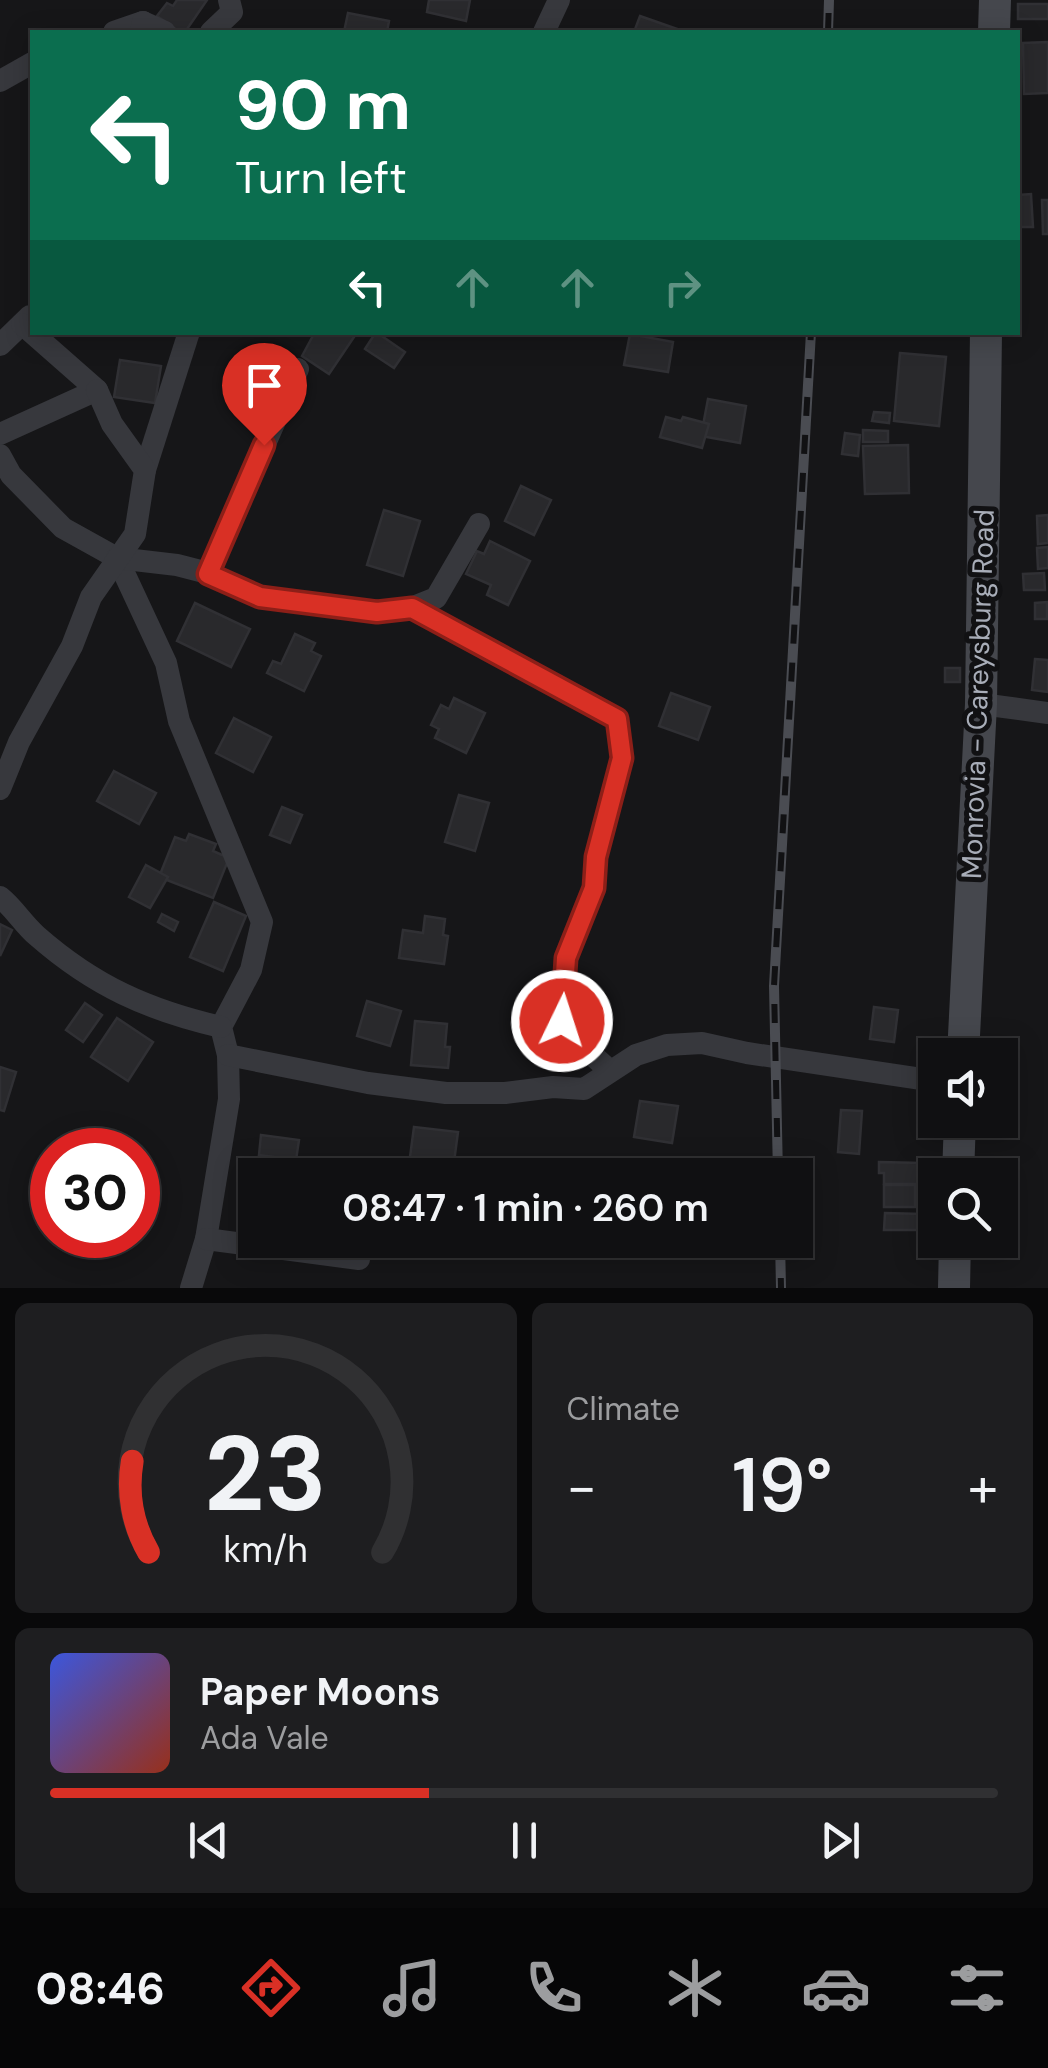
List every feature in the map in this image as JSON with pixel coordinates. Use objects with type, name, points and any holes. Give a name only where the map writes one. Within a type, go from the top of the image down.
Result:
[{"type":"main road","points":[[994,30],[995,0]]},
{"type":"main road","name":"Monrovia - Careysburg Road","points":[[964,1038],[981,704],[986,335]]},
{"type":"main road","points":[[954,1288],[955,1258]]},
{"type":"street","points":[[213,30],[232,12],[230,0]]},
{"type":"street","points":[[545,30],[559,0]]},
{"type":"street","points":[[0,81],[30,63]]},
{"type":"street","points":[[0,345],[27,318]]},
{"type":"street","points":[[43,335],[96,390],[112,424],[145,470]]},
{"type":"street","points":[[0,789],[20,742],[72,646],[91,597],[135,534],[145,470],[188,335]]},
{"type":"street","points":[[208,574],[298,369]]},
{"type":"street","points":[[0,434],[96,390]]},
{"type":"street","points":[[0,455],[11,476],[62,528],[117,558],[177,565],[260,597],[377,612],[412,608],[436,598],[478,524]]},
{"type":"street","points":[[117,558],[166,663],[179,721],[262,922],[251,970],[222,1028],[228,1055],[228,1099],[206,1239],[191,1288]]},
{"type":"street","points":[[412,608],[617,719],[622,758],[596,857],[594,888],[566,958],[562,1021],[610,1072]]},
{"type":"street","points":[[981,704],[1048,713]]},
{"type":"street","points":[[0,897],[33,933],[83,974],[170,1015],[222,1028]]},
{"type":"street","points":[[228,1055],[368,1083],[446,1093],[584,1089],[636,1055],[667,1045],[702,1044],[918,1079]]},
{"type":"street","points":[[206,1239],[359,1259]]},
{"type":"building","points":[[177,0],[207,0],[186,30],[177,30],[157,16],[167,3],[173,6]]},
{"type":"building","points":[[429,0],[470,0],[466,21],[427,12]]},
{"type":"building","points":[[1018,4],[1048,4],[1048,19],[1018,19]]},
{"type":"building","points":[[348,13],[389,21],[387,30],[344,30]]},
{"type":"building","points":[[640,16],[677,29],[676,30],[635,30]]},
{"type":"building","points":[[1048,42],[1048,93],[1024,94],[1023,43]]},
{"type":"building","points":[[1031,194],[1033,227],[1020,227],[1020,195]]},
{"type":"building","points":[[1042,200],[1048,200],[1048,234],[1043,234]]},
{"type":"building","points":[[313,335],[354,337],[329,374],[302,356]]},
{"type":"building","points":[[374,335],[380,335],[405,352],[394,368],[365,349]]},
{"type":"building","points":[[630,335],[673,342],[668,372],[624,365]]},
{"type":"building","points":[[900,353],[946,357],[939,426],[894,421]]},
{"type":"building","points":[[120,360],[161,366],[155,403],[114,397]]},
{"type":"building","points":[[708,399],[746,406],[740,443],[701,436]]},
{"type":"building","points":[[874,412],[890,413],[889,423],[872,421]]},
{"type":"building","points":[[666,417],[709,424],[702,448],[660,437]]},
{"type":"building","points":[[863,430],[888,431],[888,442],[863,442]]},
{"type":"building","points":[[845,433],[860,435],[858,456],[842,454]]},
{"type":"building","points":[[908,445],[909,493],[865,494],[863,446]]},
{"type":"building","points":[[521,486],[551,500],[534,535],[505,521]]},
{"type":"building","points":[[384,510],[420,521],[403,576],[367,565]]},
{"type":"building","points":[[1048,515],[1048,543],[1038,544],[1037,516]]},
{"type":"building","points":[[490,541],[530,561],[508,605],[487,595],[491,585],[466,574],[477,551],[484,554]]},
{"type":"building","points":[[1048,547],[1048,568],[1038,569],[1037,548]]},
{"type":"building","points":[[1044,573],[1045,590],[1024,590],[1023,574]]},
{"type":"building","points":[[1047,602],[1047,619],[1035,619],[1035,603]]},
{"type":"building","points":[[195,603],[250,629],[231,667],[177,641]]},
{"type":"building","points":[[295,634],[315,643],[311,651],[321,656],[304,691],[267,673],[273,661],[281,664]]},
{"type":"building","points":[[1035,659],[1048,660],[1048,692],[1032,690]]},
{"type":"building","points":[[945,668],[960,668],[960,682],[945,682]]},
{"type":"building","points":[[671,693],[710,707],[698,740],[659,726]]},
{"type":"building","points":[[454,698],[485,713],[466,753],[435,738],[439,729],[431,725],[441,705],[449,709]]},
{"type":"building","points":[[234,718],[271,737],[253,772],[216,753]]},
{"type":"building","points":[[114,771],[156,793],[139,824],[97,801]]},
{"type":"building","points":[[459,795],[489,803],[475,851],[445,842]]},
{"type":"building","points":[[282,807],[302,815],[290,843],[270,835]]},
{"type":"building","points":[[189,834],[216,844],[213,851],[229,858],[213,898],[159,877],[175,837],[186,841]]},
{"type":"building","points":[[146,865],[168,877],[150,908],[129,897]]},
{"type":"building","points":[[214,902],[246,916],[223,971],[190,957]]},
{"type":"building","points":[[162,914],[178,922],[174,931],[158,922]]},
{"type":"building","points":[[425,916],[445,919],[443,935],[448,936],[444,964],[399,958],[403,930],[423,933]]},
{"type":"building","points":[[0,924],[12,930],[0,956]]},
{"type":"building","points":[[367,1001],[401,1011],[390,1046],[357,1036]]},
{"type":"building","points":[[85,1003],[102,1015],[83,1042],[66,1030]]},
{"type":"building","points":[[874,1007],[898,1010],[894,1042],[870,1039]]},
{"type":"building","points":[[117,1018],[153,1042],[128,1081],[91,1057]]},
{"type":"building","points":[[415,1021],[447,1024],[448,1068],[411,1065]]},
{"type":"building","points":[[0,1067],[16,1072],[4,1111],[0,1110]]},
{"type":"building","points":[[640,1101],[678,1106],[672,1143],[634,1137]]},
{"type":"building","points":[[841,1110],[862,1111],[859,1154],[838,1152]]},
{"type":"building","points":[[414,1127],[458,1132],[455,1158],[410,1157]]},
{"type":"building","points":[[261,1135],[299,1140],[296,1158],[259,1155]]},
{"type":"building","points":[[879,1162],[918,1163],[918,1184],[884,1184],[884,1173],[879,1173]]},
{"type":"building","points":[[884,1185],[915,1185],[915,1207],[884,1207]]},
{"type":"building","points":[[885,1213],[918,1214],[918,1230],[884,1230]]},
{"type":"railway","points":[[828,30],[829,0]]},
{"type":"railway","points":[[778,1158],[774,986],[811,335]]},
{"type":"railway","points":[[780,1258],[781,1288]]},
{"type":"route","points":[[264,445],[208,574],[260,597],[377,612],[412,608],[617,719],[622,758],[596,857],[594,888],[566,958],[562,1021]]}]
